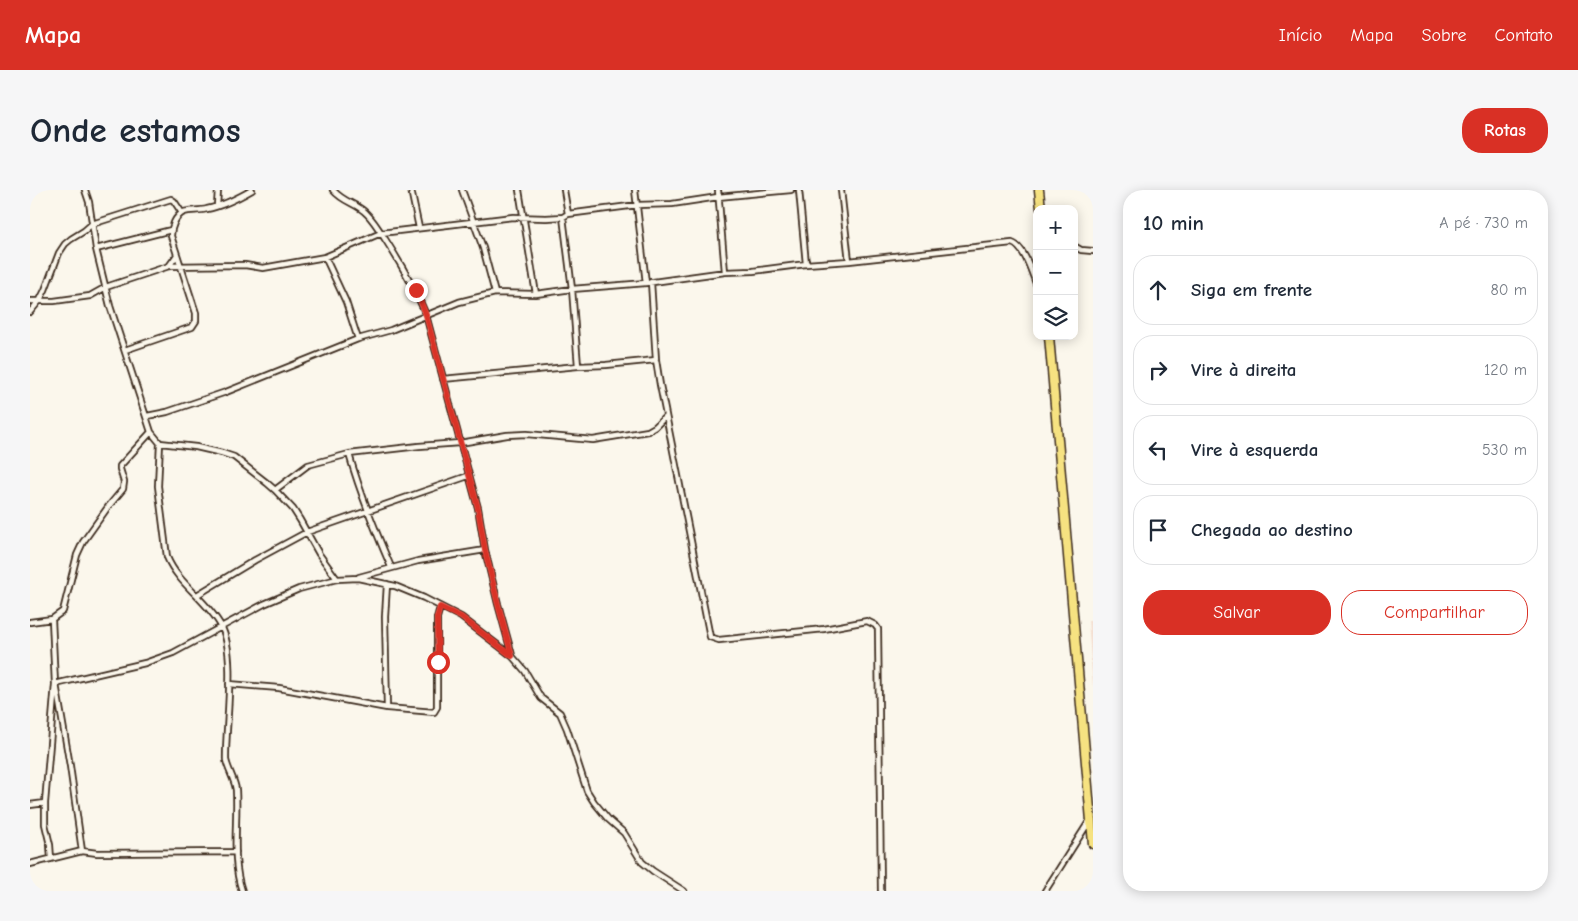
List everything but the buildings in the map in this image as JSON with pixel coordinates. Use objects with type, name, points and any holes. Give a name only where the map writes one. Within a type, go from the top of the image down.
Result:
[{"type":"main road","points":[[1039,190],[1041,205]]},
{"type":"main road","points":[[1050,340],[1093,844]]},
{"type":"street","points":[[86,190],[96,250],[110,306],[151,432],[160,443],[158,486],[166,557],[170,566],[222,627],[229,655],[226,760],[236,788],[237,871],[242,891]]},
{"type":"street","points":[[217,206],[218,190]]},
{"type":"street","points":[[125,350],[194,326],[197,318],[196,313],[171,236],[171,230],[178,216],[182,213],[217,206],[252,190]]},
{"type":"street","points":[[332,190],[344,200],[362,209],[369,215],[416,290],[426,315],[478,508],[485,550],[512,656]]},
{"type":"street","points":[[411,190],[418,228]]},
{"type":"street","points":[[462,190],[483,248],[495,293]]},
{"type":"street","points":[[519,190],[536,294]]},
{"type":"street","points":[[564,190],[568,214]]},
{"type":"street","points":[[635,190],[648,282],[656,360],[710,637],[719,640],[824,629],[867,621],[876,625],[878,629],[881,891]]},
{"type":"street","points":[[718,190],[725,272]]},
{"type":"street","points":[[30,301],[54,301],[90,296],[106,287],[169,266],[245,265],[263,268],[325,257],[381,232],[513,216],[525,218],[563,218],[568,214],[637,205],[672,204],[757,192],[791,190]]},
{"type":"street","points":[[799,190],[806,264]]},
{"type":"street","points":[[841,190],[849,261]]},
{"type":"street","points":[[30,312],[40,300],[59,253],[65,244],[92,224],[170,199],[174,201],[182,213]]},
{"type":"street","points":[[563,218],[572,289],[578,366]]},
{"type":"street","points":[[96,250],[171,230]]},
{"type":"street","points":[[147,416],[168,412],[226,392],[358,338],[391,330],[459,302],[495,293],[536,294],[725,272],[753,271],[1012,243],[1017,244],[1022,250],[1033,276]]},
{"type":"street","points":[[1078,248],[1093,251]]},
{"type":"street","points":[[169,266],[177,255]]},
{"type":"street","points":[[325,257],[346,302],[358,338]]},
{"type":"street","points":[[443,379],[656,360]]},
{"type":"street","points":[[275,490],[308,465],[349,454],[460,443],[507,435],[527,434],[593,440],[648,431],[666,416]]},
{"type":"street","points":[[30,622],[52,619],[65,608],[74,568],[83,542],[123,489],[124,482],[120,467],[151,432]]},
{"type":"street","points":[[160,443],[196,447],[234,457],[275,490],[293,509],[336,579]]},
{"type":"street","points":[[349,454],[367,511],[391,567]]},
{"type":"street","points":[[196,595],[307,532],[468,476]]},
{"type":"street","points":[[358,578],[391,567],[418,561],[485,550]]},
{"type":"street","points":[[56,684],[145,663],[173,653],[264,604],[288,594],[336,579],[358,578],[387,584],[424,598],[461,617],[512,656],[525,671],[541,698],[560,713],[568,729],[587,791],[594,802],[608,819],[624,833],[642,862],[653,872],[684,891]]},
{"type":"street","points":[[387,584],[385,616],[387,708]]},
{"type":"street","points":[[229,684],[279,688],[387,708],[431,713],[436,711],[437,618],[440,607]]},
{"type":"street","points":[[52,619],[56,684],[82,852]]},
{"type":"street","points":[[51,859],[45,824],[45,803],[56,684]]},
{"type":"street","points":[[30,805],[45,803]]},
{"type":"street","points":[[1045,891],[1091,819]]},
{"type":"street","points":[[30,864],[82,852],[236,852]]},
{"type":"shaded area","points":[[1088,620],[1093,620],[1093,687]]},
{"type":"route","points":[[416,290],[426,315],[478,508],[485,550],[512,656],[461,617],[440,607],[437,618],[438,662]]}]
